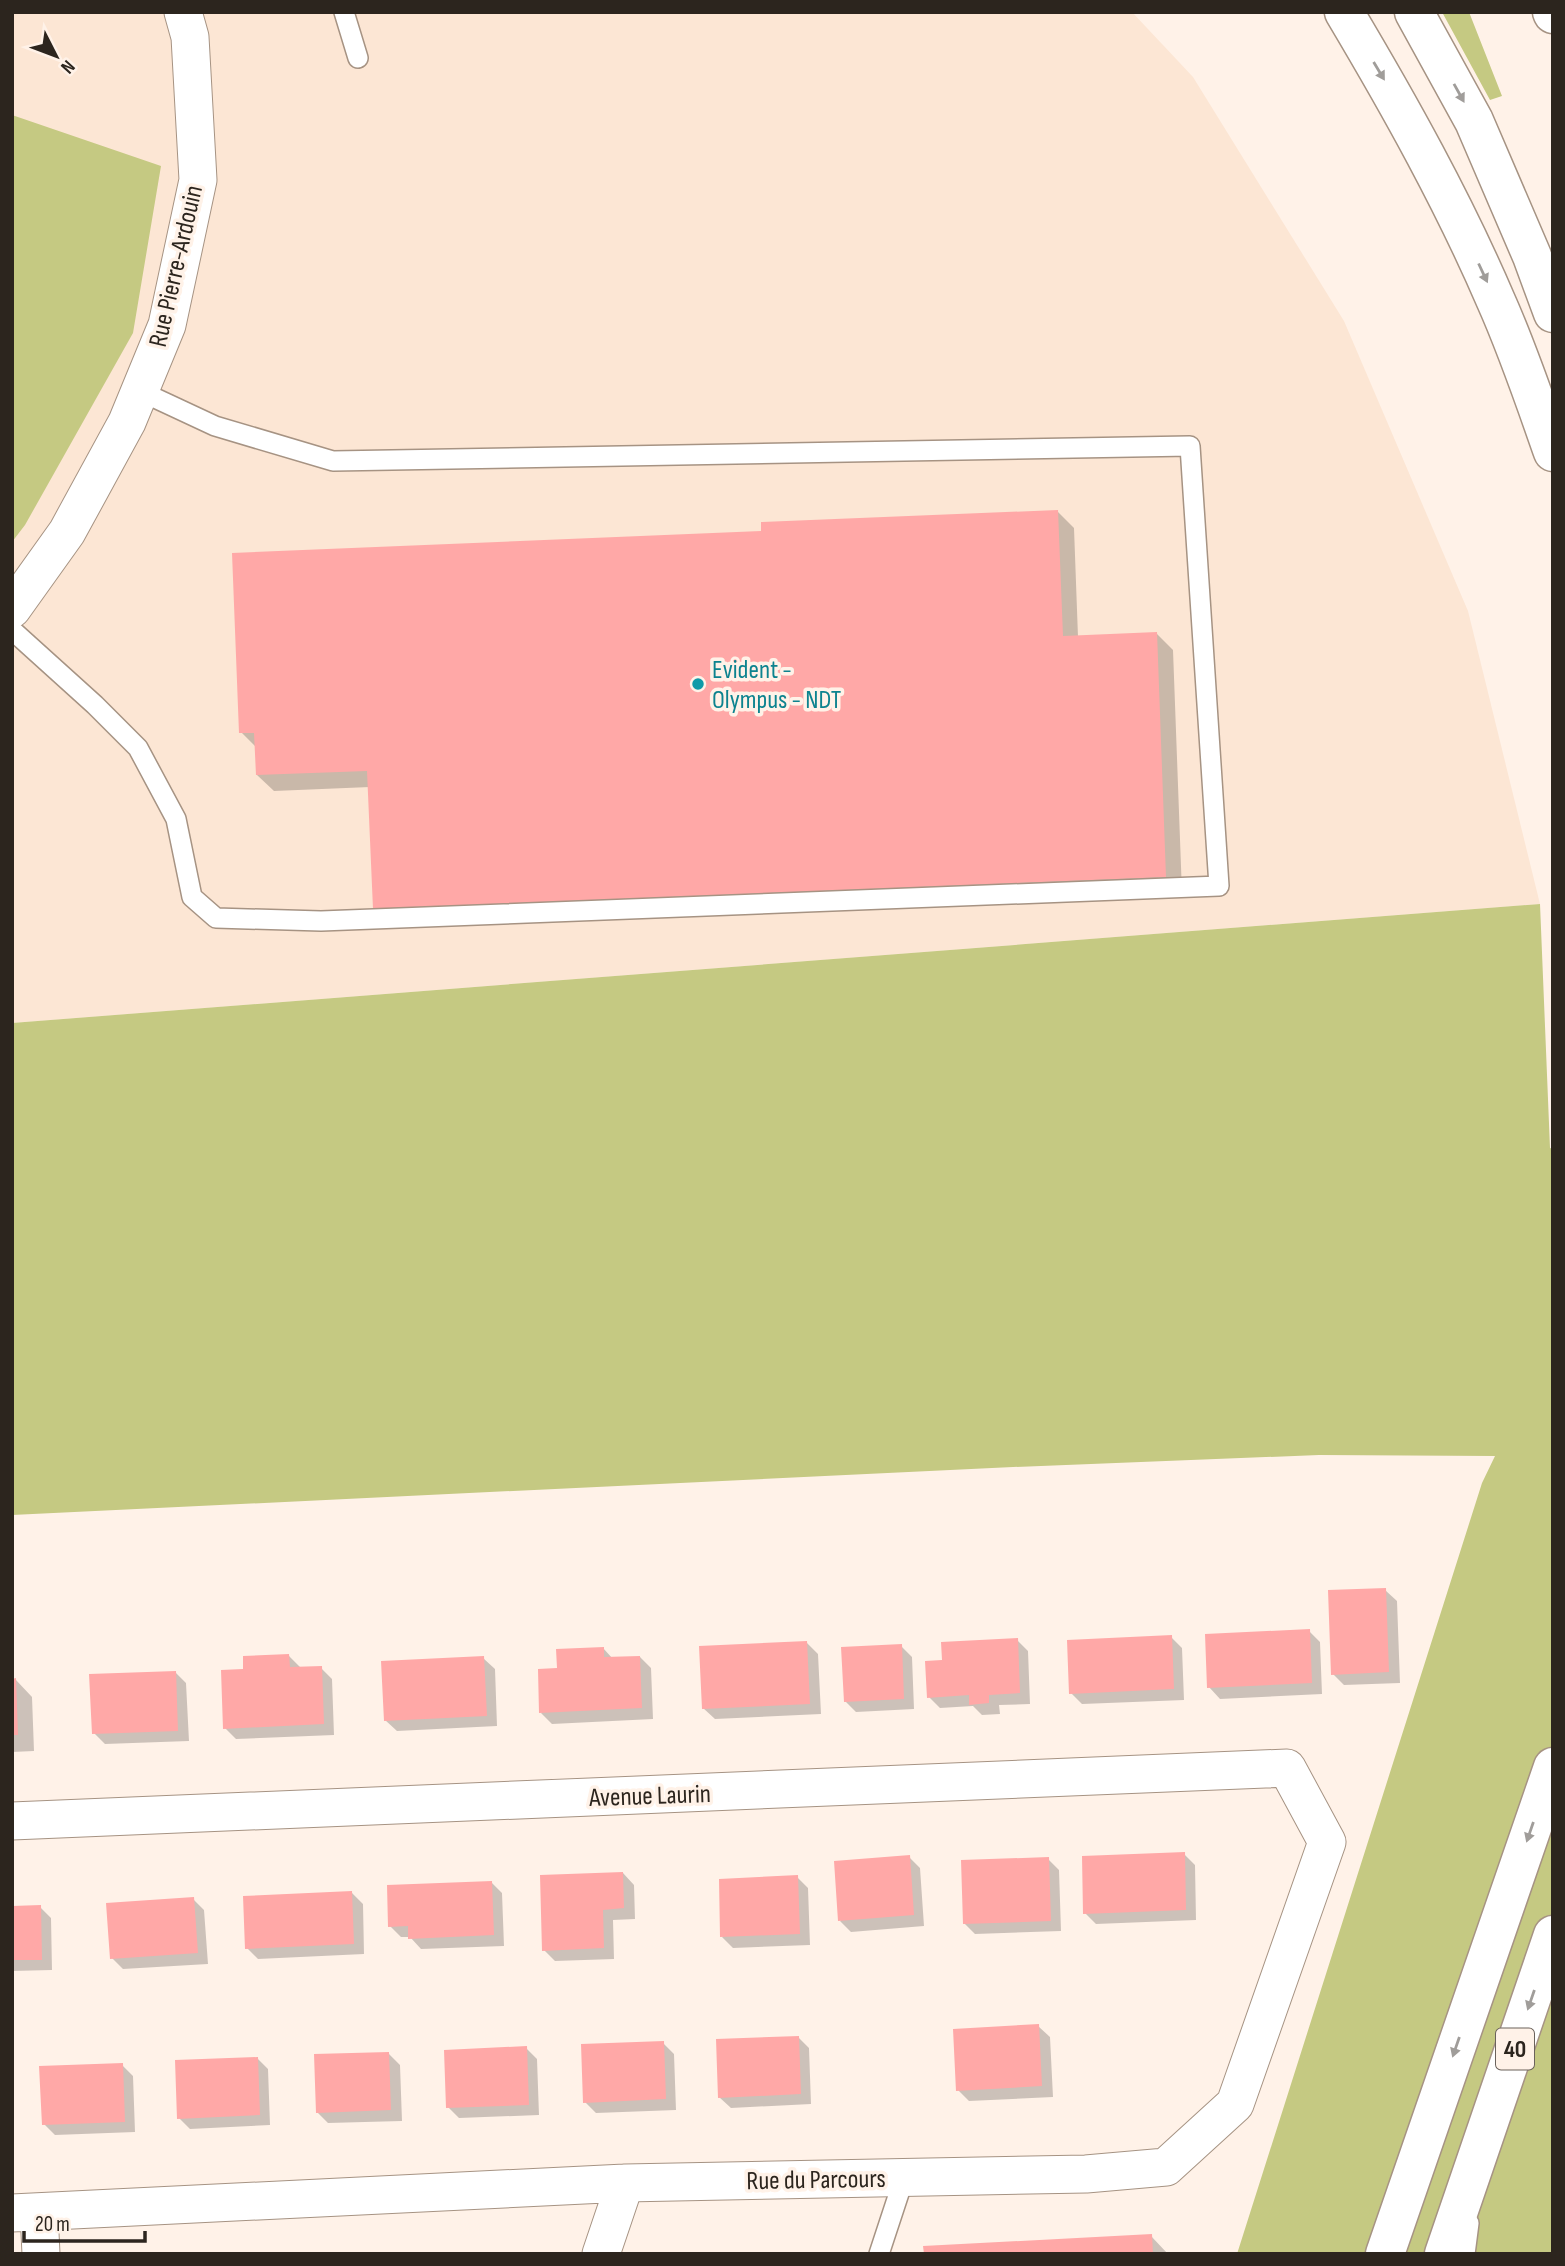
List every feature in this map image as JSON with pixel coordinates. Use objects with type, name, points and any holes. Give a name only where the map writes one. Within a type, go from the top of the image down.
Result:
[{"type":"highway","points":[[1344,12],[1396,99],[1458,219],[1497,302],[1553,452]]},
{"type":"highway","points":[[1414,12],[1474,121],[1532,256],[1553,313]]},
{"type":"highway","points":[[1385,2254],[1553,1767]]},
{"type":"highway","name":"40","points":[[1444,2254],[1553,1935]]},
{"type":"street","name":"Rue Pierre-Ardouin","points":[[12,609],[67,533],[127,422],[167,325],[198,180],[190,37],[183,12]]},
{"type":"street","name":"Avenue Laurin","points":[[12,1821],[1287,1768]]},
{"type":"street","name":"Rue du Parcours","points":[[26,2213],[625,2183],[1086,2174],[1166,2167],[1235,2104],[1327,1843],[1287,1768]]},
{"type":"street","points":[[601,2254],[625,2183]]},
{"type":"street","points":[[26,2213],[41,2254]]},
{"type":"lane","points":[[344,12],[358,58]]},
{"type":"lane","points":[[12,630],[138,748],[176,818],[192,897],[216,918],[321,921],[1219,886],[1190,446],[333,461],[215,426],[140,391]]},
{"type":"lane","points":[[1465,2254],[1476,2163]]},
{"type":"lane","points":[[879,2254],[904,2178]]},
{"type":"shaded area","points":[[12,12],[1132,12],[1193,77],[1344,321],[1468,611],[1540,904],[12,1023]]},
{"type":"green space","points":[[1442,12],[1469,12],[1502,96],[1490,100]]},
{"type":"green space","points":[[12,115],[161,166],[133,333],[25,525],[12,542]]},
{"type":"green space","points":[[1540,904],[1550,1148],[1553,1149],[1553,2254],[1237,2254],[1482,1483],[1495,1456],[1319,1455],[1013,1467],[12,1515],[12,1023]]},
{"type":"building","name":"Evident - Olympus - NDT","points":[[1058,510],[1063,636],[1157,632],[1166,877],[373,909],[367,771],[256,775],[254,733],[239,733],[232,553],[761,531],[761,522]]},
{"type":"building","points":[[1386,1588],[1389,1672],[1331,1675],[1328,1590]]},
{"type":"building","points":[[1310,1629],[1312,1683],[1207,1688],[1205,1634]]},
{"type":"building","points":[[1172,1635],[1174,1689],[1069,1694],[1067,1640]]},
{"type":"building","points":[[1018,1638],[1020,1693],[989,1695],[989,1703],[969,1705],[969,1695],[927,1698],[925,1661],[942,1660],[941,1642]]},
{"type":"building","points":[[807,1641],[810,1704],[702,1709],[699,1646]]},
{"type":"building","points":[[902,1644],[904,1699],[844,1702],[841,1647]]},
{"type":"building","points":[[604,1647],[604,1657],[640,1656],[642,1708],[539,1713],[538,1669],[557,1668],[556,1649]]},
{"type":"building","points":[[289,1654],[290,1667],[322,1666],[324,1724],[223,1729],[221,1670],[243,1669],[243,1656]]},
{"type":"building","points":[[484,1656],[487,1716],[384,1721],[381,1661]]},
{"type":"building","points":[[176,1671],[178,1731],[92,1734],[89,1674]]},
{"type":"building","points":[[16,1678],[18,1735],[12,1735],[12,1679]]},
{"type":"building","points":[[1185,1852],[1186,1910],[1083,1914],[1082,1856]]},
{"type":"building","points":[[910,1855],[914,1915],[838,1921],[834,1861]]},
{"type":"building","points":[[1049,1857],[1051,1921],[963,1924],[961,1860]]},
{"type":"building","points":[[623,1872],[624,1908],[603,1910],[604,1948],[542,1951],[540,1875]]},
{"type":"building","points":[[798,1875],[800,1934],[720,1937],[719,1879]]},
{"type":"building","points":[[492,1881],[494,1935],[408,1939],[408,1926],[388,1927],[387,1885]]},
{"type":"building","points":[[352,1891],[354,1944],[245,1949],[243,1896]]},
{"type":"building","points":[[194,1897],[198,1953],[110,1959],[106,1903]]},
{"type":"building","points":[[41,1905],[42,1960],[12,1960],[12,1906]]},
{"type":"building","points":[[1039,2024],[1042,2086],[956,2091],[953,2029]]},
{"type":"building","points":[[799,2036],[801,2094],[718,2098],[716,2039]]},
{"type":"building","points":[[664,2041],[666,2099],[583,2103],[581,2044]]},
{"type":"building","points":[[527,2046],[529,2105],[446,2108],[444,2050]]},
{"type":"building","points":[[389,2052],[391,2110],[316,2113],[314,2054]]},
{"type":"building","points":[[258,2057],[260,2115],[177,2119],[175,2060]]},
{"type":"building","points":[[123,2063],[125,2122],[42,2125],[39,2066]]},
{"type":"building","points":[[1152,2234],[1153,2254],[924,2254],[923,2246]]},
{"type":"place","name":"Evident - Olympus - NDT","points":[[698,684]]}]
